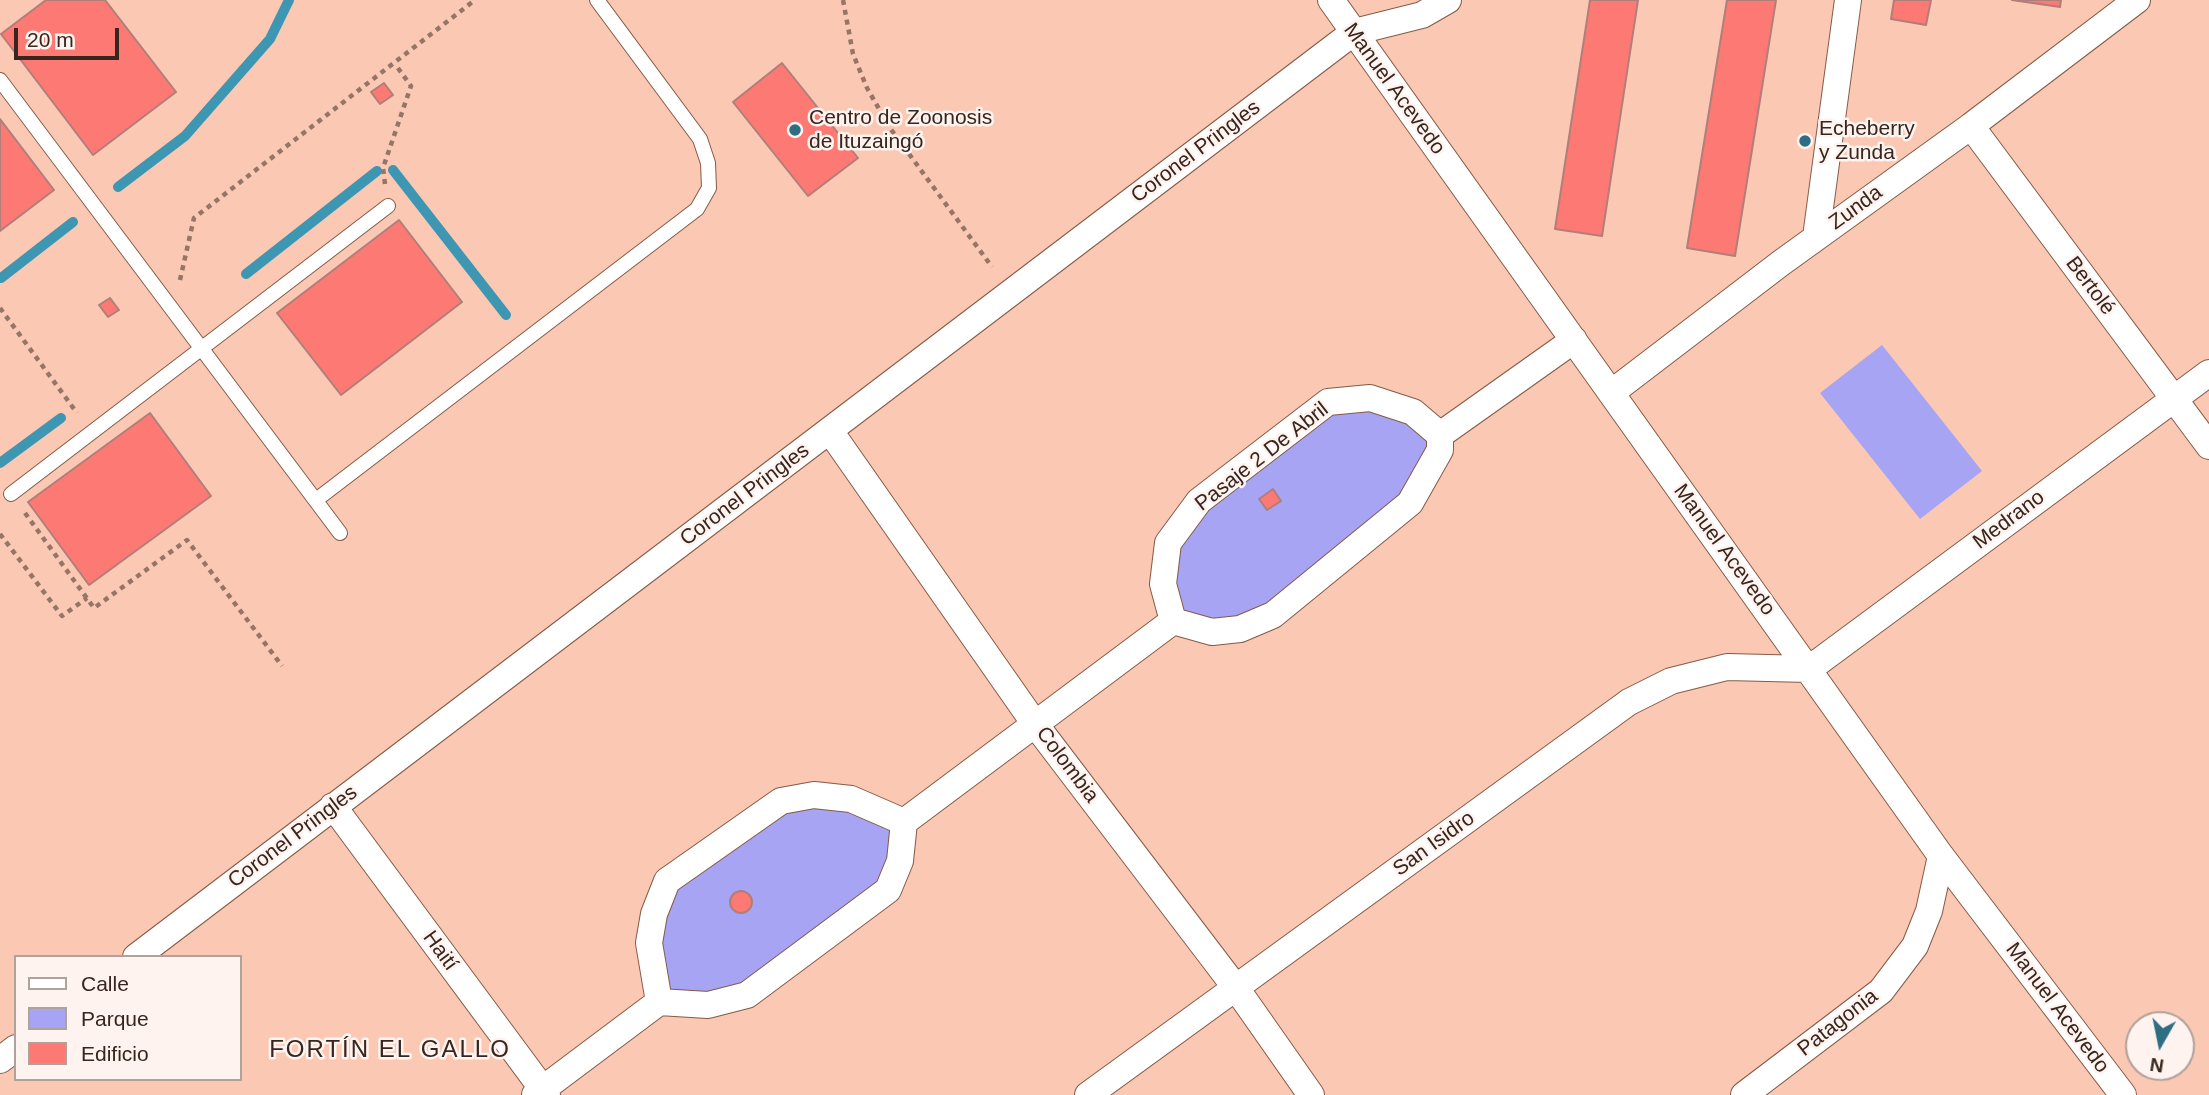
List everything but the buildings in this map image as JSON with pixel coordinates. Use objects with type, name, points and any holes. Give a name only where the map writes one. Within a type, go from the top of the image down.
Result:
[{"type":"street","name":"Manuel Acevedo","points":[[1331,0],[1941,856],[2123,1095]]},
{"type":"street","points":[[1354,32],[1422,15],[1448,0]]},
{"type":"street","points":[[1816,237],[1848,0]]},
{"type":"street","name":"Zunda","points":[[1611,393],[1816,237],[1971,126],[2137,0]]},
{"type":"street","name":"Coronel Pringles","points":[[139,955],[1354,32]]},
{"type":"street","name":"Bertolé","points":[[1971,126],[2209,446]]},
{"type":"street","points":[[542,1093],[659,1002],[708,1004],[747,995],[888,890],[900,861],[904,822],[1173,621],[1212,632],[1240,629],[1273,615],[1409,503],[1440,450],[1440,435],[1574,340]]},
{"type":"street","name":"Medrano","points":[[1809,668],[2209,373]]},
{"type":"street","name":"Pasaje 2 De Abril","points":[[1173,621],[1163,584],[1168,543],[1199,501],[1328,402],[1370,398],[1413,412],[1440,435]]},
{"type":"street","name":"Colombia","points":[[830,431],[1035,724],[1236,988],[1311,1095]]},
{"type":"street","name":"San Isidro","points":[[1088,1095],[1629,702],[1671,681],[1727,667],[1809,668]]},
{"type":"street","points":[[659,1002],[649,943],[654,914],[667,881],[781,801],[814,795],[851,799],[904,822]]},
{"type":"street","name":"Haití","points":[[334,806],[542,1093]]},
{"type":"street","name":"Patagonia","points":[[1744,1095],[1881,991],[1915,946],[1929,911],[1941,856]]},
{"type":"lane","points":[[316,500],[697,209],[709,188],[708,163],[700,139],[597,0]]},
{"type":"lane","points":[[0,80],[340,533]]},
{"type":"lane","points":[[11,495],[388,206]]},
{"type":"path","points":[[173,308],[194,218],[475,0]]},
{"type":"path","points":[[843,0],[853,54],[890,128],[1011,292]]},
{"type":"path","points":[[388,206],[383,168],[411,86],[395,64]]},
{"type":"path","points":[[0,308],[83,420]]},
{"type":"path","points":[[11,495],[94,608],[187,540],[282,666]]},
{"type":"path","points":[[0,534],[62,616],[87,598]]},
{"type":"green space","points":[[1882,345],[1982,471],[1920,519],[1820,393]]},
{"type":"green space","points":[[1351,398],[1440,435],[1427,477],[1240,629],[1173,621],[1168,543],[1199,501]]},
{"type":"green space","points":[[814,795],[904,822],[888,890],[747,995],[659,1002],[654,914],[667,881]]},
{"type":"waterway","points":[[118,187],[185,136],[270,39],[289,0]]},
{"type":"waterway","points":[[393,170],[506,315]]},
{"type":"waterway","points":[[246,274],[377,171]]},
{"type":"waterway","points":[[1,278],[73,222]]},
{"type":"waterway","points":[[0,463],[61,418]]},
{"type":"place","name":"Centro de Zoonosis de Ituzaingó","points":[[795,130]]},
{"type":"place","name":"Echeberry y Zunda","points":[[1805,141]]},
{"type":"district","name":"FORTÍN EL GALLO","points":[[390,1050]]}]
